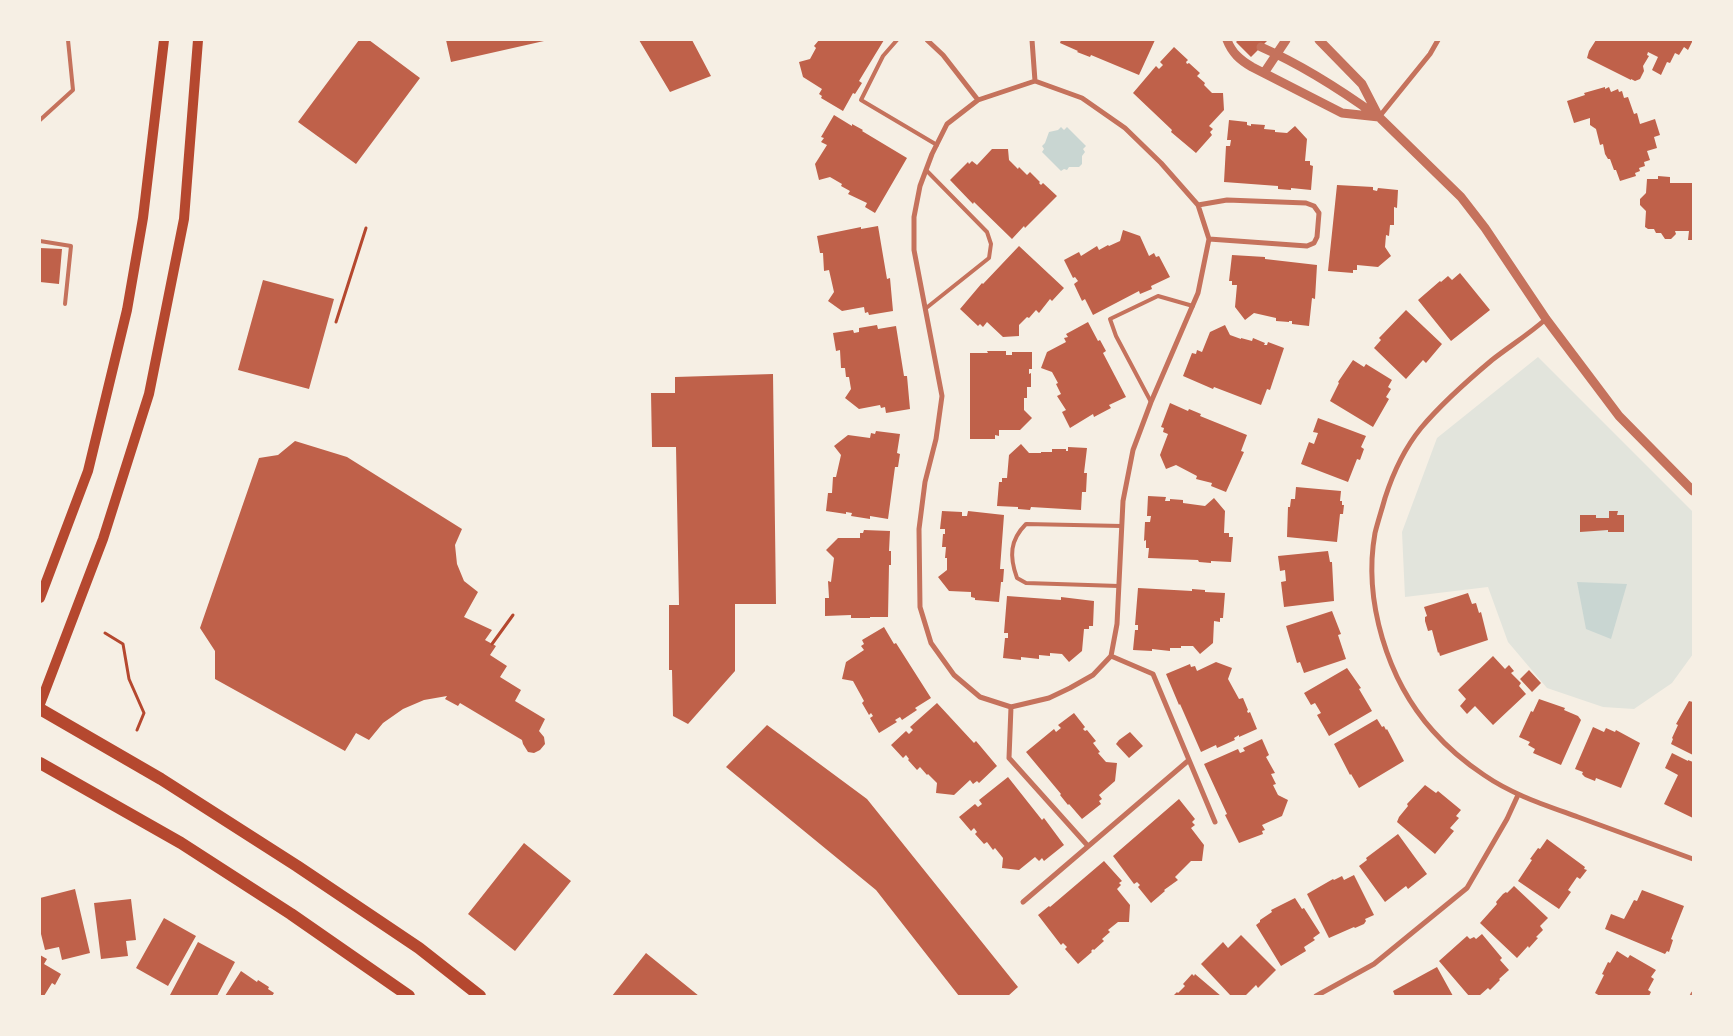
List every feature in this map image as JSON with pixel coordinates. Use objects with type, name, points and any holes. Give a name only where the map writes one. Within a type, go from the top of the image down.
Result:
[{"type":"main road","points":[[40,598],[88,471],[127,310],[143,218],[164,40]]},
{"type":"main road","points":[[40,704],[103,539],[149,394],[184,219],[198,40]]},
{"type":"main road","points":[[40,708],[161,779],[297,866],[418,948],[480,996]]},
{"type":"main road","points":[[40,763],[181,843],[291,914],[409,996]]},
{"type":"street","points":[[927,40],[943,55],[978,100]]},
{"type":"street","points":[[1032,40],[1035,81]]},
{"type":"street","points":[[1227,40],[1234,54],[1241,61],[1264,73],[1342,113],[1379,118]]},
{"type":"street","points":[[1264,73],[1286,40]]},
{"type":"street","points":[[1319,40],[1362,84],[1379,118]]},
{"type":"street","points":[[1379,118],[1430,54],[1438,40]]},
{"type":"street","points":[[1261,47],[1347,94],[1379,118],[1461,197],[1485,228],[1546,319],[1619,416],[1693,491]]},
{"type":"street","points":[[1035,81],[1082,98],[1126,128],[1161,163],[1198,205],[1209,239],[1198,294],[1151,402],[1133,450],[1123,501],[1117,624],[1111,656],[1093,675],[1070,688],[1049,698],[1011,707],[980,697],[954,675],[931,643],[920,606],[918,529],[925,482],[936,439],[942,396],[914,250],[914,217],[920,186],[937,145],[947,124],[978,100],[1035,81]]},
{"type":"street","points":[[1198,205],[1227,200],[1306,203],[1314,206],[1319,213],[1317,237],[1314,243],[1307,246],[1209,239]]},
{"type":"street","points":[[1546,319],[1528,335],[1494,358],[1451,395],[1421,428],[1410,444],[1390,482],[1376,532],[1373,556],[1373,595],[1382,637],[1396,675],[1416,708],[1433,731],[1451,749],[1484,775],[1518,795],[1693,859]]},
{"type":"street","points":[[1111,656],[1153,674],[1215,822]]},
{"type":"street","points":[[1011,707],[1009,758],[1088,846]]},
{"type":"street","points":[[1023,902],[1189,760]]},
{"type":"street","points":[[1316,996],[1374,964],[1467,888],[1507,819],[1518,795]]},
{"type":"lane","points":[[40,120],[73,90],[68,40]]},
{"type":"lane","points":[[897,40],[883,56],[861,100],[937,145]]},
{"type":"lane","points":[[924,310],[990,258],[991,244],[987,232],[926,170]]},
{"type":"lane","points":[[40,241],[71,246],[65,304]]},
{"type":"lane","points":[[1151,402],[1116,336],[1110,319],[1158,296],[1193,306]]},
{"type":"lane","points":[[1119,586],[1026,583],[1016,578],[1013,566],[1013,542],[1017,533],[1026,524],[1122,526]]},
{"type":"path","points":[[336,322],[366,228]]},
{"type":"path","points":[[492,644],[513,615]]},
{"type":"path","points":[[105,633],[123,644],[129,679],[144,713],[138,730]]},
{"type":"shaded area","points":[[1061,127],[1064,130],[1067,127],[1086,146],[1083,149],[1085,152],[1082,156],[1082,164],[1079,167],[1069,167],[1067,170],[1061,171],[1042,152],[1044,149],[1042,146],[1049,132],[1058,130]]},
{"type":"shaded area","points":[[1538,357],[1693,512],[1693,654],[1672,683],[1634,709],[1603,707],[1547,688],[1508,642],[1488,587],[1405,597],[1402,532],[1437,438]]},
{"type":"shaded area","points":[[1577,582],[1627,584],[1611,639],[1586,629]]},
{"type":"building","points":[[359,40],[369,40],[420,78],[356,164],[298,122]]},
{"type":"building","points":[[446,40],[544,40],[544,41],[451,62]]},
{"type":"building","points":[[639,40],[692,40],[711,76],[670,92]]},
{"type":"building","points":[[819,40],[884,40],[859,81],[862,83],[855,94],[853,93],[843,111],[821,98],[822,96],[819,94],[822,89],[803,77],[799,62],[810,59],[816,48],[814,46]]},
{"type":"building","points":[[1061,40],[1155,40],[1139,75],[1091,55],[1090,57],[1077,52],[1060,43]]},
{"type":"building","points":[[1238,40],[1268,40],[1251,57],[1236,42]]},
{"type":"building","points":[[1596,40],[1693,40],[1688,50],[1684,47],[1679,55],[1675,53],[1670,63],[1667,62],[1661,75],[1652,70],[1658,57],[1648,52],[1647,55],[1649,56],[1643,66],[1644,71],[1640,79],[1635,81],[1587,58]]},
{"type":"building","points":[[1174,47],[1188,60],[1187,64],[1189,63],[1200,73],[1197,76],[1212,93],[1223,93],[1224,110],[1209,126],[1213,129],[1210,132],[1212,135],[1196,153],[1171,132],[1172,130],[1133,93],[1156,66],[1159,69],[1163,65],[1160,62]]},
{"type":"building","points":[[1605,87],[1605,89],[1609,87],[1611,92],[1618,89],[1619,92],[1622,91],[1624,98],[1628,97],[1634,114],[1637,113],[1640,124],[1655,119],[1660,135],[1654,137],[1657,148],[1647,151],[1650,160],[1644,162],[1645,166],[1639,168],[1640,171],[1635,173],[1636,176],[1620,181],[1610,159],[1605,154],[1603,144],[1600,145],[1596,129],[1590,125],[1590,118],[1574,123],[1567,101],[1585,95],[1584,93]]},
{"type":"building","points":[[834,115],[852,126],[852,124],[863,130],[907,158],[875,213],[865,207],[867,203],[848,194],[850,191],[841,186],[842,184],[830,177],[819,180],[815,164],[827,145],[821,142],[824,138],[821,137]]},
{"type":"building","points":[[1229,120],[1247,122],[1247,125],[1251,126],[1251,124],[1265,125],[1264,129],[1275,130],[1275,132],[1287,133],[1295,126],[1307,139],[1305,161],[1310,161],[1310,165],[1313,166],[1311,190],[1278,189],[1278,186],[1224,182],[1226,146],[1230,146],[1231,140],[1227,140]]},
{"type":"building","points":[[992,149],[1008,149],[1009,160],[1018,169],[1019,167],[1027,175],[1030,172],[1041,185],[1043,183],[1057,196],[1012,239],[974,202],[973,204],[950,180],[968,162],[969,164],[972,161],[977,165]]},
{"type":"building","points":[[1658,176],[1670,177],[1670,183],[1693,183],[1693,240],[1688,240],[1689,231],[1675,231],[1676,234],[1671,239],[1665,239],[1661,233],[1656,233],[1654,229],[1645,227],[1646,211],[1640,205],[1640,199],[1646,193],[1647,179],[1658,179]]},
{"type":"building","points":[[1337,185],[1373,187],[1373,190],[1377,191],[1378,188],[1398,190],[1397,208],[1394,207],[1394,225],[1390,225],[1389,236],[1386,235],[1385,247],[1391,256],[1378,267],[1357,265],[1357,270],[1353,270],[1353,273],[1328,271]]},
{"type":"building","points":[[878,226],[887,279],[890,278],[893,311],[869,315],[868,312],[865,313],[864,307],[842,311],[828,301],[834,292],[829,270],[824,271],[823,253],[820,253],[817,236],[861,227],[861,229]]},
{"type":"building","points":[[1123,230],[1140,236],[1149,256],[1154,253],[1156,257],[1159,256],[1170,277],[1151,286],[1152,289],[1140,294],[1139,291],[1093,315],[1085,299],[1082,301],[1074,284],[1078,281],[1075,277],[1073,278],[1064,260],[1079,252],[1081,256],[1097,246],[1099,250],[1120,241]]},
{"type":"building","points":[[1019,246],[1064,288],[1052,301],[1050,299],[1039,313],[1036,310],[1019,325],[1019,336],[1003,337],[987,322],[983,327],[980,324],[978,326],[960,309],[982,283]]},
{"type":"building","points":[[40,248],[62,249],[59,284],[40,282]]},
{"type":"building","points":[[1232,255],[1265,257],[1265,259],[1317,265],[1315,299],[1312,298],[1309,326],[1292,324],[1292,321],[1276,321],[1276,318],[1254,313],[1245,320],[1235,307],[1237,285],[1232,285],[1232,281],[1229,281]]},
{"type":"building","points":[[1460,273],[1490,310],[1451,341],[1418,300],[1440,281],[1448,276],[1452,280]]},
{"type":"building","points":[[263,280],[334,299],[309,389],[238,370]]},
{"type":"building","points":[[1406,310],[1442,344],[1426,363],[1423,360],[1406,379],[1374,348],[1381,340],[1379,338]]},
{"type":"building","points":[[1088,322],[1098,341],[1100,340],[1106,351],[1103,353],[1126,397],[1109,405],[1111,408],[1094,417],[1093,414],[1070,428],[1062,412],[1066,410],[1057,396],[1061,394],[1056,384],[1058,383],[1052,372],[1041,368],[1047,352],[1066,342],[1064,338],[1068,337],[1066,334]]},
{"type":"building","points":[[877,325],[878,329],[896,326],[904,376],[907,376],[910,409],[886,413],[885,407],[881,408],[880,405],[859,409],[845,398],[851,389],[849,377],[846,377],[845,368],[841,368],[840,350],[836,351],[833,333],[853,330],[854,333],[859,332],[859,328]]},
{"type":"building","points":[[1225,325],[1230,335],[1252,341],[1253,338],[1265,343],[1264,345],[1267,345],[1268,342],[1284,348],[1270,390],[1267,389],[1261,405],[1214,387],[1213,389],[1183,376],[1192,353],[1196,354],[1197,350],[1202,352],[1210,332]]},
{"type":"building","points":[[987,351],[1006,351],[1006,355],[1012,355],[1012,352],[1032,352],[1032,369],[1029,369],[1029,374],[1031,373],[1031,387],[1027,387],[1027,398],[1024,398],[1024,410],[1032,418],[1020,430],[999,430],[999,436],[995,435],[995,439],[970,439],[970,353],[988,353]]},
{"type":"building","points":[[1353,360],[1364,367],[1366,364],[1392,380],[1388,387],[1391,389],[1386,397],[1389,399],[1373,427],[1330,401],[1338,382]]},
{"type":"building","points":[[773,374],[776,604],[735,604],[735,671],[688,724],[673,716],[672,670],[669,670],[669,605],[679,605],[676,447],[652,447],[651,393],[675,393],[675,377]]},
{"type":"building","points":[[1170,403],[1188,411],[1189,409],[1201,414],[1200,416],[1247,435],[1241,451],[1244,452],[1226,492],[1211,486],[1212,483],[1196,479],[1197,476],[1176,465],[1166,469],[1160,455],[1168,434],[1163,432],[1164,428],[1161,427]]},
{"type":"building","points":[[1318,418],[1366,436],[1361,447],[1364,449],[1360,460],[1357,459],[1348,482],[1301,464],[1309,442],[1314,444],[1318,433],[1313,432]]},
{"type":"building","points":[[876,431],[900,434],[897,453],[900,454],[898,467],[895,467],[888,519],[870,516],[870,519],[851,516],[852,513],[826,511],[828,493],[832,493],[833,477],[836,477],[841,455],[834,446],[848,435],[870,438],[871,433],[875,434]]},
{"type":"building","points":[[295,441],[347,457],[462,529],[455,545],[457,564],[464,581],[478,592],[464,617],[492,630],[485,640],[496,646],[490,655],[507,666],[500,677],[521,690],[515,701],[545,719],[539,731],[544,737],[545,744],[540,750],[534,753],[528,752],[522,740],[460,703],[458,706],[445,699],[447,696],[424,700],[403,709],[383,723],[369,740],[356,733],[345,751],[215,679],[215,651],[200,628],[259,458],[278,455]]},
{"type":"building","points":[[1021,444],[1029,453],[1052,452],[1052,449],[1066,449],[1068,451],[1068,447],[1087,448],[1084,473],[1087,473],[1086,492],[1082,492],[1081,510],[1031,507],[1030,510],[1018,509],[1018,507],[997,506],[999,482],[1002,482],[1002,478],[1007,478],[1009,455]]},
{"type":"building","points":[[1296,487],[1341,491],[1340,501],[1344,505],[1343,514],[1340,514],[1337,542],[1287,537],[1288,507],[1290,507],[1291,499],[1295,499]]},
{"type":"building","points":[[1148,496],[1166,497],[1165,501],[1170,501],[1170,499],[1183,500],[1183,503],[1205,506],[1214,498],[1225,511],[1224,533],[1229,533],[1229,537],[1233,537],[1231,562],[1211,561],[1211,563],[1199,562],[1198,560],[1148,558],[1149,548],[1146,548],[1146,540],[1144,541],[1145,522],[1150,522],[1151,516],[1147,516]]},
{"type":"building","points":[[942,511],[962,512],[962,516],[967,516],[968,511],[1004,515],[1000,569],[1004,569],[999,602],[975,600],[975,598],[971,597],[971,592],[949,591],[938,577],[947,570],[946,547],[942,547],[945,529],[940,529]]},
{"type":"building","points":[[1609,511],[1618,511],[1617,515],[1624,515],[1624,532],[1608,532],[1608,530],[1580,532],[1580,515],[1596,515],[1596,518],[1609,518]]},
{"type":"building","points":[[864,530],[890,531],[889,551],[891,551],[891,565],[889,565],[888,617],[851,618],[851,615],[825,616],[825,598],[829,598],[828,581],[831,582],[834,558],[826,550],[838,538],[860,538],[860,533],[863,533]]},
{"type":"building","points":[[1328,551],[1330,562],[1332,562],[1334,601],[1284,607],[1281,582],[1286,581],[1285,570],[1280,571],[1278,556]]},
{"type":"building","points":[[1138,588],[1192,591],[1192,589],[1225,593],[1223,618],[1220,618],[1220,622],[1214,621],[1213,643],[1200,654],[1193,646],[1170,648],[1170,651],[1152,649],[1152,651],[1133,650],[1135,630],[1138,630],[1138,625],[1135,625]]},
{"type":"building","points":[[1468,593],[1472,604],[1476,603],[1479,613],[1481,612],[1488,640],[1440,656],[1432,630],[1428,631],[1424,607]]},
{"type":"building","points":[[1007,596],[1061,600],[1061,597],[1094,601],[1093,626],[1089,626],[1089,629],[1084,629],[1082,651],[1069,662],[1062,654],[1050,653],[1050,656],[1039,655],[1039,659],[1003,658],[1005,638],[1008,638],[1008,633],[1004,633]]},
{"type":"building","points":[[1332,611],[1341,634],[1338,635],[1346,659],[1304,673],[1300,662],[1297,663],[1286,626]]},
{"type":"building","points":[[884,627],[931,698],[915,708],[917,710],[902,720],[900,717],[895,720],[897,722],[879,733],[870,718],[873,716],[871,713],[869,715],[862,703],[864,701],[853,681],[842,679],[846,662],[864,650],[861,646],[864,644],[862,640]]},
{"type":"building","points":[[1493,656],[1505,669],[1509,665],[1514,671],[1511,673],[1521,683],[1519,686],[1526,694],[1493,725],[1475,706],[1467,714],[1460,706],[1466,699],[1458,690]]},
{"type":"building","points":[[1216,662],[1232,668],[1228,679],[1239,699],[1243,698],[1247,711],[1248,713],[1250,712],[1257,729],[1239,737],[1239,735],[1234,738],[1235,740],[1217,748],[1216,745],[1201,752],[1166,674],[1190,664],[1191,667],[1195,666],[1197,671]]},
{"type":"building","points":[[1347,668],[1361,688],[1359,689],[1372,711],[1329,736],[1317,715],[1321,713],[1315,703],[1311,705],[1304,693]]},
{"type":"building","points":[[1529,670],[1541,683],[1532,692],[1520,679]]},
{"type":"building","points":[[1539,699],[1565,708],[1564,710],[1578,716],[1581,720],[1561,765],[1533,753],[1535,749],[1528,745],[1530,742],[1519,737]]},
{"type":"building","points":[[1689,701],[1693,702],[1693,755],[1671,744],[1678,725],[1676,724]]},
{"type":"building","points":[[937,703],[974,743],[976,741],[997,766],[979,783],[977,781],[973,784],[970,780],[954,795],[936,793],[937,783],[920,767],[917,770],[906,755],[903,758],[891,745],[906,731],[909,734],[913,730],[910,727]]},
{"type":"building","points":[[1074,713],[1085,727],[1083,729],[1087,730],[1096,741],[1093,743],[1100,752],[1098,753],[1106,762],[1117,763],[1115,781],[1099,795],[1102,799],[1099,801],[1101,804],[1082,819],[1068,805],[1026,752],[1054,729],[1056,732],[1061,728],[1058,725]]},
{"type":"building","points":[[1377,719],[1382,727],[1384,726],[1387,729],[1404,761],[1359,788],[1334,744]]},
{"type":"building","points":[[767,725],[867,799],[1018,987],[1008,996],[959,996],[876,890],[726,767]]},
{"type":"building","points":[[1593,727],[1604,732],[1606,728],[1615,732],[1616,730],[1640,743],[1621,788],[1596,778],[1595,781],[1585,777],[1582,774],[1583,772],[1575,769]]},
{"type":"building","points":[[1130,732],[1143,746],[1129,758],[1116,744]]},
{"type":"building","points":[[1262,739],[1269,755],[1266,757],[1275,773],[1271,774],[1276,784],[1273,785],[1278,795],[1288,800],[1282,816],[1262,825],[1265,830],[1262,831],[1263,834],[1239,843],[1204,764],[1238,749],[1240,753],[1245,751],[1243,748]]},
{"type":"building","points":[[1672,753],[1693,762],[1693,818],[1664,804],[1678,775],[1665,768]]},
{"type":"building","points":[[1008,777],[1042,820],[1044,818],[1064,845],[1044,861],[1042,858],[1039,861],[1035,857],[1019,870],[1002,868],[1003,858],[995,848],[993,850],[987,842],[984,844],[975,834],[977,832],[974,828],[971,831],[959,817],[975,804],[978,807],[982,804],[979,800]]},
{"type":"building","points":[[1425,785],[1436,793],[1438,791],[1461,810],[1456,816],[1459,818],[1450,828],[1454,831],[1435,854],[1397,822],[1408,806],[1407,804]]},
{"type":"building","points":[[1179,799],[1195,819],[1192,822],[1195,825],[1191,828],[1204,845],[1202,861],[1191,861],[1175,877],[1178,880],[1151,903],[1138,887],[1140,885],[1137,882],[1134,884],[1113,856]]},
{"type":"building","points":[[1398,834],[1427,874],[1408,889],[1406,886],[1385,902],[1359,866],[1367,860],[1366,858]]},
{"type":"building","points":[[1547,839],[1587,870],[1580,879],[1577,877],[1568,890],[1571,892],[1559,909],[1518,881],[1532,860],[1530,859]]},
{"type":"building","points":[[524,843],[571,881],[515,951],[468,914]]},
{"type":"building","points":[[1104,861],[1122,881],[1117,889],[1130,905],[1129,922],[1118,922],[1108,930],[1110,932],[1102,939],[1104,941],[1078,964],[1065,949],[1067,947],[1063,943],[1061,945],[1038,915]]},
{"type":"building","points":[[1354,875],[1374,915],[1365,919],[1364,924],[1329,938],[1307,894],[1333,879],[1342,876],[1344,880]]},
{"type":"building","points":[[1514,886],[1548,918],[1540,926],[1543,930],[1536,937],[1538,938],[1517,958],[1480,923],[1497,904],[1496,902],[1503,894],[1507,893]]},
{"type":"building","points":[[75,889],[90,953],[62,960],[59,947],[45,950],[40,930],[40,898]]},
{"type":"building","points":[[1642,890],[1684,906],[1671,939],[1673,940],[1669,952],[1667,951],[1665,954],[1605,929],[1611,914],[1624,919],[1634,900],[1637,901]]},
{"type":"building","points":[[1295,898],[1302,909],[1304,908],[1320,933],[1313,938],[1315,940],[1304,947],[1306,951],[1281,966],[1256,925],[1272,912],[1271,910]]},
{"type":"building","points":[[131,899],[136,940],[126,941],[128,956],[101,959],[94,903]]},
{"type":"building","points":[[164,918],[196,936],[168,986],[136,968]]},
{"type":"building","points":[[1482,934],[1502,958],[1500,960],[1509,970],[1490,990],[1488,988],[1479,996],[1469,996],[1439,961],[1467,936],[1470,939],[1474,937],[1476,939]]},
{"type":"building","points":[[1241,935],[1276,970],[1258,988],[1256,985],[1245,996],[1231,996],[1201,964],[1223,942],[1228,948]]},
{"type":"building","points":[[198,942],[235,962],[217,996],[170,995]]},
{"type":"building","points":[[1617,951],[1628,958],[1630,955],[1656,970],[1651,977],[1654,979],[1648,990],[1651,992],[1649,996],[1600,996],[1595,993],[1608,962],[1610,963]]},
{"type":"building","points":[[646,953],[699,996],[612,996]]},
{"type":"building","points":[[40,955],[47,959],[44,964],[61,974],[55,985],[52,983],[44,996],[40,996]]},
{"type":"building","points":[[1437,967],[1453,996],[1395,996],[1393,991]]},
{"type":"building","points":[[241,971],[257,982],[258,980],[269,987],[268,989],[274,993],[272,996],[225,996]]},
{"type":"building","points":[[1192,974],[1194,976],[1195,974],[1221,996],[1173,996],[1185,986],[1183,984]]}]
